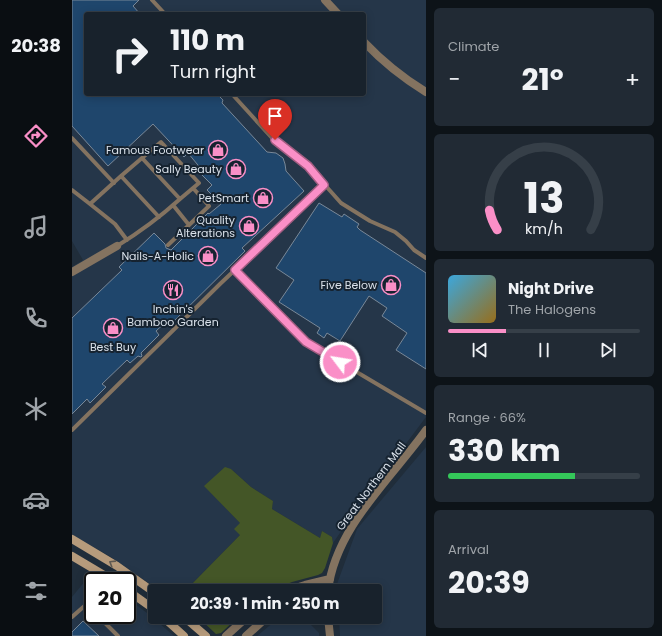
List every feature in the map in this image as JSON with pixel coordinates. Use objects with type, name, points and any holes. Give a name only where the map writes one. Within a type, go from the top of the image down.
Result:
[{"type":"street","points":[[325,0],[336,12]]},
{"type":"street","points":[[366,44],[395,71],[426,92]]},
{"type":"street","points":[[72,272],[117,246]]},
{"type":"street","name":"Great Northern Mall","points":[[329,584],[332,568],[338,552],[354,524],[426,430]]},
{"type":"street","points":[[72,539],[117,566],[148,588]]},
{"type":"street","points":[[72,556],[95,572]]},
{"type":"street","points":[[309,584],[330,579]]},
{"type":"street","points":[[136,596],[148,605]]},
{"type":"street","points":[[171,624],[184,636]]},
{"type":"street","points":[[192,624],[206,636]]},
{"type":"street","points":[[226,636],[239,624]]},
{"type":"street","points":[[246,636],[259,624]]},
{"type":"street","points":[[329,624],[330,636]]},
{"type":"lane","points":[[152,0],[163,12]]},
{"type":"lane","points":[[234,96],[275,140],[308,166],[341,203],[370,221],[395,232],[414,250],[426,258]]},
{"type":"lane","points":[[72,138],[114,183]]},
{"type":"lane","points":[[90,204],[161,142],[199,182],[159,217],[117,246]]},
{"type":"lane","points":[[142,158],[180,199]]},
{"type":"lane","points":[[121,176],[159,217]]},
{"type":"lane","points":[[72,430],[324,185]]},
{"type":"lane","points":[[168,245],[209,206],[193,188]]},
{"type":"lane","points":[[72,190],[115,224],[127,240]]},
{"type":"lane","points":[[173,205],[189,225]]},
{"type":"lane","points":[[235,270],[306,342],[426,413]]},
{"type":"lane","points":[[72,617],[84,607]]},
{"type":"lane","points":[[106,624],[118,636]]},
{"type":"shaded area","points":[[72,0],[426,0],[426,417],[333,543],[332,537],[322,531],[320,538],[272,509],[273,501],[251,487],[231,469],[205,486],[240,523],[240,535],[192,584],[150,584],[136,574],[136,572],[133,572],[111,557],[72,535],[72,267],[83,260],[72,241]]},
{"type":"shaded area","points":[[426,447],[426,636],[340,636],[339,624],[382,624],[382,584],[337,584],[357,529]]},
{"type":"shaded area","points":[[84,582],[84,624],[136,624],[136,605],[148,614],[148,624],[160,624],[174,636],[72,636],[72,597]]},
{"type":"shaded area","points":[[272,624],[310,624],[319,633],[319,636],[257,636]]},
{"type":"green space","points":[[225,467],[231,469],[251,487],[273,501],[272,509],[320,538],[322,531],[332,537],[333,543],[322,573],[287,584],[192,584],[240,535],[234,529],[240,523],[204,486]]},
{"type":"green space","points":[[205,624],[231,624],[221,633],[216,634]]},
{"type":"building","points":[[72,0],[139,0],[133,6],[138,12],[84,12],[84,96],[219,96],[223,100],[222,103],[267,152],[276,153],[283,158],[286,171],[304,191],[242,248],[245,251],[172,323],[168,320],[156,331],[159,335],[141,353],[141,357],[138,356],[130,363],[127,360],[102,384],[106,387],[90,403],[87,399],[72,414],[72,318],[122,270],[119,267],[154,233],[165,244],[166,248],[171,250],[208,213],[209,214],[221,204],[207,190],[212,185],[199,172],[202,170],[188,153],[184,157],[153,124],[108,166],[72,126]]},
{"type":"building","points":[[319,203],[342,217],[344,214],[359,224],[357,227],[360,230],[426,273],[426,369],[396,350],[407,333],[382,316],[387,308],[369,296],[340,341],[327,333],[324,338],[317,333],[320,328],[279,302],[294,280],[276,268]]},
{"type":"building","points":[[83,621],[84,624],[86,624],[99,636],[72,636],[72,632]]},
{"type":"place","name":"Famous Footwear","points":[[218,150]]},
{"type":"place","name":"Sally Beauty","points":[[236,169]]},
{"type":"place","name":"PetSmart","points":[[263,198]]},
{"type":"place","name":"Quality Alterations","points":[[249,226]]},
{"type":"place","name":"Nails-A-Holic","points":[[208,256]]},
{"type":"place","name":"Five Below","points":[[391,285]]},
{"type":"place","name":"Inchin's Bamboo Garden","points":[[173,290]]},
{"type":"place","name":"Best Buy","points":[[113,328]]},
{"type":"route","points":[[275,140],[283,148],[299,158],[308,166],[324,185],[235,270],[306,342],[340,362]]}]
